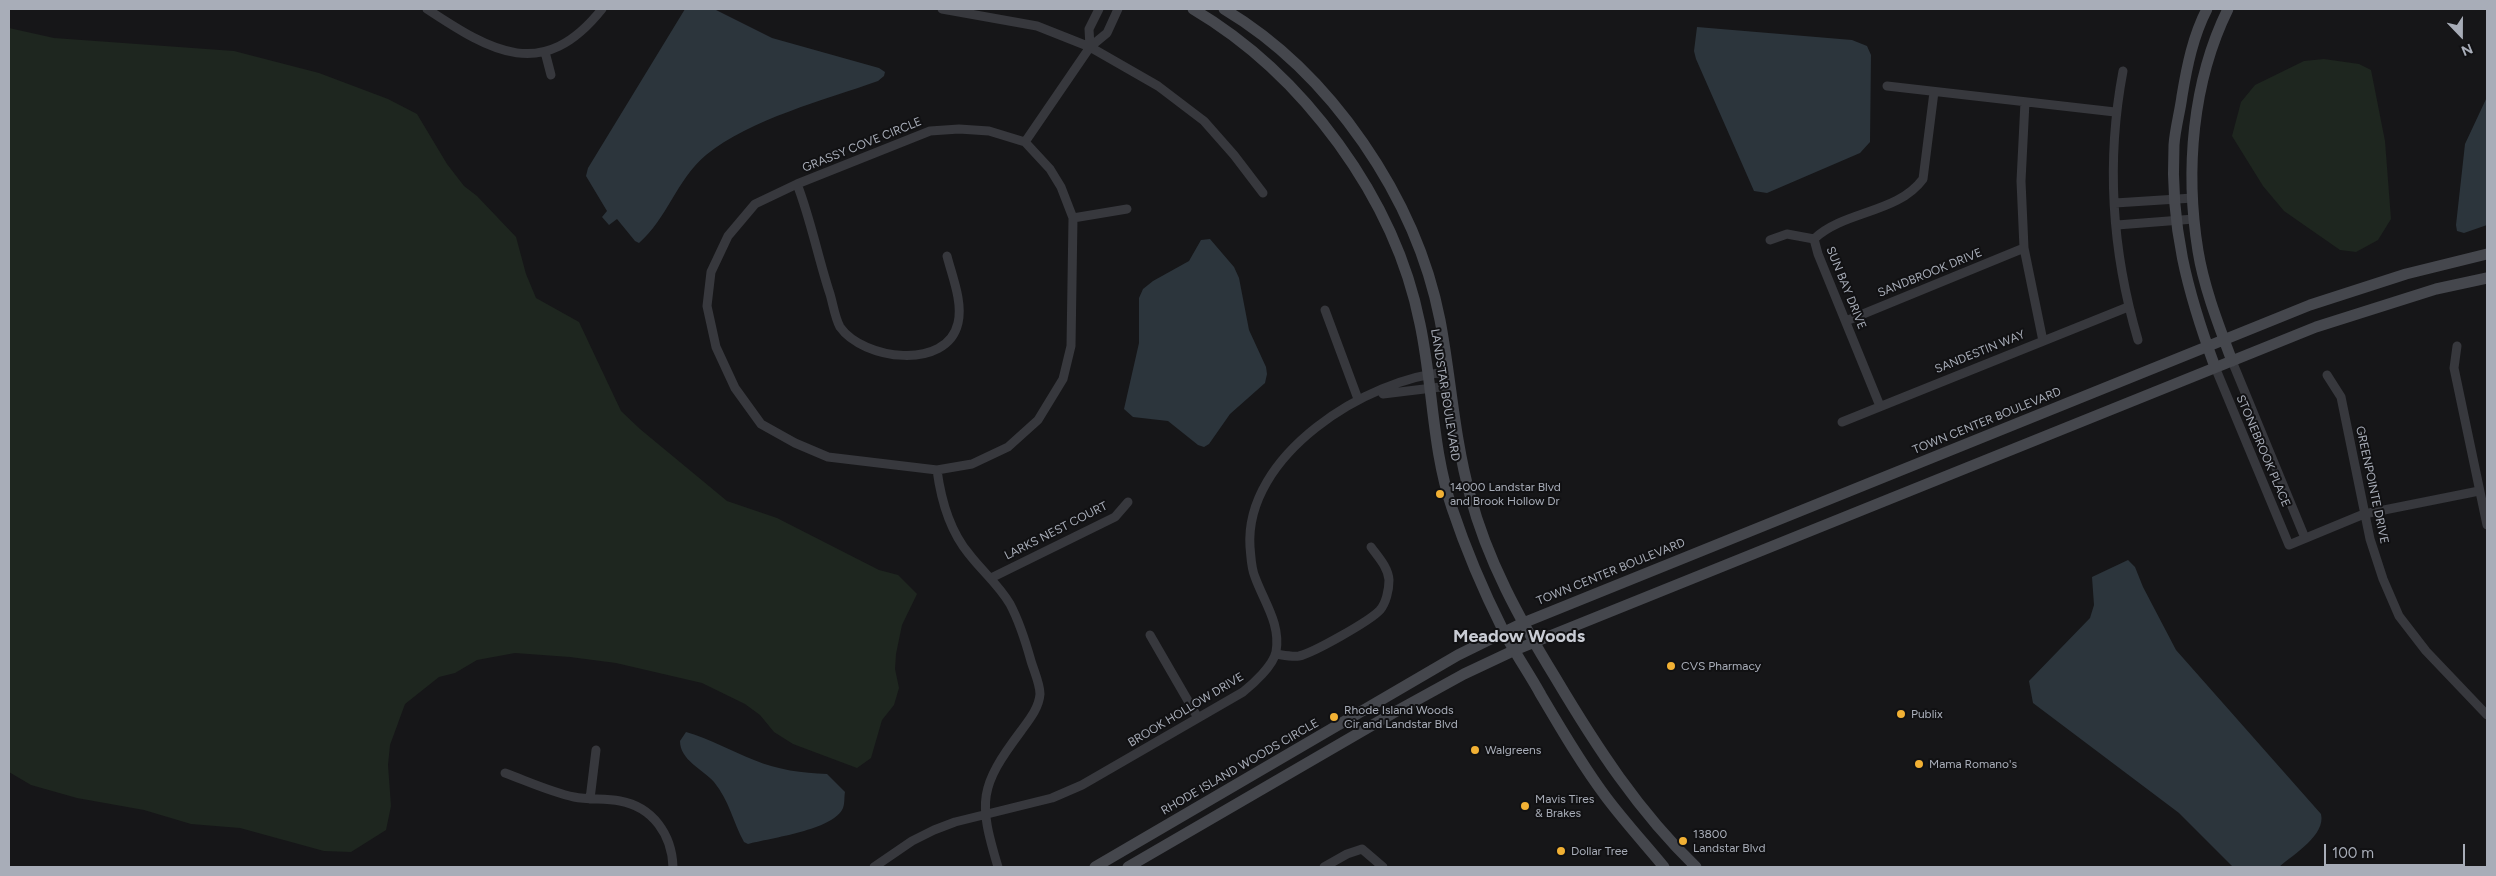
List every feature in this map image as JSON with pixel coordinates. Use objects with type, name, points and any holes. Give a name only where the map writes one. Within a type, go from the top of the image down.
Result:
[{"type":"main road","name":"LANDSTAR BOULEVARD","points":[[1193,9],[1220,25],[1270,67],[1314,112],[1355,168],[1391,234],[1414,293],[1430,373],[1439,448],[1451,505],[1471,561],[1504,632],[1556,721],[1605,797],[1664,867]]},
{"type":"main road","name":"LANDSTAR BOULEVARD","points":[[1224,9],[1284,53],[1330,98],[1374,159],[1412,232],[1428,275],[1439,318],[1457,436],[1470,496],[1493,561],[1523,623],[1584,729],[1620,782],[1650,818],[1696,867]]},
{"type":"main road","points":[[2207,9],[2189,58],[2174,143],[2174,200],[2175,221],[2185,277],[2215,367]]},
{"type":"main road","points":[[2228,9],[2220,26],[2202,82],[2192,144],[2194,219],[2198,253],[2232,361]]},
{"type":"main road","name":"TOWN CENTER BOULEVARD","points":[[1504,632],[2224,340],[2359,289],[2406,274],[2487,254]]},
{"type":"main road","points":[[1128,867],[1395,712],[1464,674],[1515,650],[2316,326],[2376,307],[2487,278]]},
{"type":"main road","points":[[1826,501],[1835,521]]},
{"type":"main road","name":"RHODE ISLAND WOODS CIRCLE","points":[[1095,867],[1450,660],[1504,632]]},
{"type":"street","points":[[427,9],[492,47],[516,54],[545,52],[576,37],[602,9]]},
{"type":"street","points":[[942,9],[1037,26],[1090,47],[1158,86],[1204,121],[1234,155],[1263,193]]},
{"type":"street","points":[[1090,47],[1089,29],[1099,9]]},
{"type":"street","points":[[1025,142],[1090,47],[1107,33],[1118,9]]},
{"type":"street","points":[[545,52],[551,75]]},
{"type":"street","points":[[2123,71],[2115,112],[2112,160],[2114,203],[2120,261],[2128,307],[2138,340]]},
{"type":"street","points":[[1887,86],[2115,112]]},
{"type":"street","name":"SUN BAY DRIVE","points":[[1880,406],[1818,254],[1814,239],[1826,228],[1902,198],[1915,190],[1922,179],[1934,92]]},
{"type":"street","points":[[2025,102],[2021,181],[2024,248],[2043,341]]},
{"type":"street","name":"GRASSY COVE CIRCLE","points":[[960,129],[989,131],[1025,142],[1050,169],[1061,187],[1073,218],[1071,346],[1063,379],[1038,420],[1008,447],[972,464],[937,470],[828,456],[795,443],[761,424],[735,388],[714,339],[707,306],[711,272],[728,236],[755,204],[797,184],[930,131],[960,129]]},
{"type":"street","points":[[797,184],[809,214],[819,260],[840,326],[854,341],[874,351],[919,356],[936,351],[951,339],[958,322],[957,296],[947,256]]},
{"type":"street","points":[[2114,203],[2193,198]]},
{"type":"street","points":[[1073,218],[1127,209]]},
{"type":"street","points":[[2117,225],[2194,219]]},
{"type":"street","points":[[1770,240],[1788,234],[1814,239]]},
{"type":"street","name":"SANDBROOK DRIVE","points":[[1846,321],[2024,248]]},
{"type":"street","name":"SANDESTIN WAY","points":[[1842,422],[2128,307]]},
{"type":"street","points":[[1325,310],[1358,399]]},
{"type":"street","points":[[2458,346],[2454,368],[2487,525]]},
{"type":"street","name":"STONEBROOK PLACE","points":[[2215,367],[2289,545],[2305,538],[2232,361]]},
{"type":"street","points":[[1371,547],[1385,566],[1389,580],[1387,593],[1380,609],[1368,620],[1315,650],[1298,656],[1276,654],[1276,627],[1254,575],[1250,545],[1253,514],[1265,484],[1284,457],[1319,425],[1358,399],[1430,373],[1448,372]]},
{"type":"street","name":"GREENPOINTE DRIVE","points":[[2328,375],[2341,397],[2364,514],[2383,580],[2399,616],[2426,651],[2487,715]]},
{"type":"street","points":[[1358,399],[1378,394],[1450,386]]},
{"type":"street","points":[[937,470],[941,500],[955,533],[968,553],[991,578],[1010,604],[1029,654],[1040,694],[1035,711],[995,768],[988,785],[984,814],[998,867]]},
{"type":"street","points":[[2305,538],[2364,514],[2479,491]]},
{"type":"street","name":"LARKS NEST COURT","points":[[991,578],[1114,517],[1128,502]]},
{"type":"street","points":[[1150,635],[1198,718]]},
{"type":"street","name":"BROOK HOLLOW DRIVE","points":[[874,867],[926,834],[955,822],[1052,798],[1082,785],[1243,692],[1258,679],[1276,654]]},
{"type":"street","points":[[2479,708],[2487,700]]},
{"type":"street","points":[[590,799],[596,750]]},
{"type":"street","points":[[505,773],[565,795],[628,802],[650,814],[661,826],[669,842],[673,867]]},
{"type":"street","points":[[1324,867],[1362,849],[1383,867]]},
{"type":"shaded area","points":[[685,9],[714,9],[772,38],[879,68],[885,72],[884,76],[878,81],[766,121],[724,142],[706,155],[687,175],[657,222],[639,243],[635,241],[617,219],[609,225],[602,217],[607,211],[586,176],[588,168]]},
{"type":"shaded area","points":[[1697,27],[1852,40],[1867,46],[1871,55],[1870,142],[1860,153],[1767,193],[1754,191],[1696,59],[1694,51]]},
{"type":"shaded area","points":[[9,28],[54,38],[234,51],[319,73],[388,99],[417,114],[447,164],[464,186],[477,196],[516,237],[526,274],[536,298],[579,322],[621,411],[727,501],[777,518],[879,570],[898,575],[917,594],[902,625],[896,654],[895,669],[899,688],[894,705],[882,720],[871,758],[857,768],[793,744],[774,732],[760,715],[745,704],[702,683],[616,663],[515,653],[477,660],[455,673],[439,677],[405,704],[390,745],[388,765],[391,806],[386,830],[351,852],[324,851],[240,828],[191,824],[144,810],[77,798],[31,785],[9,772]]},
{"type":"shaded area","points":[[2324,59],[2359,64],[2371,70],[2385,141],[2391,219],[2378,240],[2356,252],[2340,250],[2284,211],[2263,186],[2232,136],[2241,102],[2255,85],[2304,61]]},
{"type":"shaded area","points":[[2487,97],[2487,225],[2464,233],[2457,231],[2456,225],[2465,144]]},
{"type":"shaded area","points":[[1210,239],[1234,267],[1239,278],[1249,330],[1266,367],[1267,374],[1265,383],[1230,414],[1209,444],[1204,447],[1198,445],[1168,421],[1133,417],[1124,409],[1139,343],[1139,298],[1143,289],[1153,281],[1189,261],[1201,240]]},
{"type":"shaded area","points":[[2128,560],[2135,567],[2143,587],[2176,650],[2321,814],[2319,829],[2314,837],[2279,867],[2233,867],[2179,813],[2033,703],[2029,681],[2090,618],[2094,605],[2092,577]]},
{"type":"shaded area","points":[[686,732],[781,769],[827,774],[845,792],[843,808],[837,816],[815,827],[748,844],[744,842],[719,789],[684,754],[680,741]]},
{"type":"place","name":"14000 Landstar Blvd and Brook Hollow Dr","points":[[1440,494]]},
{"type":"place","name":"CVS Pharmacy","points":[[1671,666]]},
{"type":"place","name":"Publix","points":[[1901,714]]},
{"type":"place","name":"Rhode Island Woods Cir and Landstar Blvd","points":[[1334,717]]},
{"type":"place","name":"Walgreens","points":[[1475,750]]},
{"type":"place","name":"Mama Romano's","points":[[1919,764]]},
{"type":"place","name":"Mavis Tires & Brakes","points":[[1525,806]]},
{"type":"place","name":"13800 Landstar Blvd","points":[[1683,841]]},
{"type":"place","name":"Dollar Tree","points":[[1561,851]]},
{"type":"district","name":"Meadow Woods","points":[[1519,637]]}]
